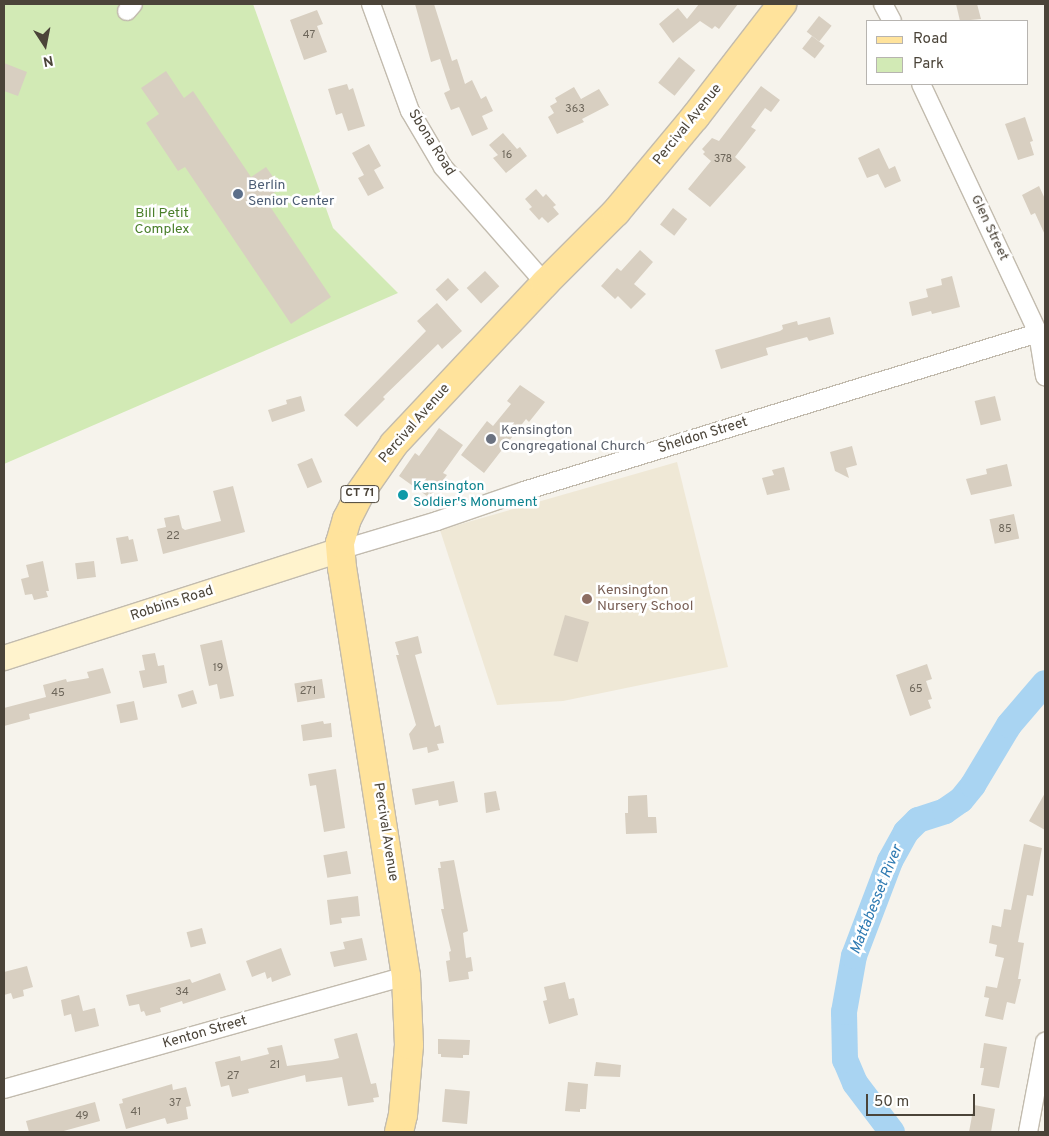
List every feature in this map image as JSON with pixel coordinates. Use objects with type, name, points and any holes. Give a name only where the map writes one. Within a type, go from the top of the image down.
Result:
[{"type":"main road","name":"Percival Avenue","points":[[399,1132],[403,1115],[409,1045],[406,976],[340,550],[341,538],[351,510],[374,471],[394,444],[627,198],[695,117],[782,4]]},
{"type":"street","name":"Sbona Road","points":[[371,4],[410,111],[443,168],[545,284]]},
{"type":"street","points":[[883,4],[891,20]]},
{"type":"street","name":"Glen Street","points":[[921,85],[1038,333],[1045,376]]},
{"type":"street","name":"Sheldon Street","points":[[340,550],[437,521],[524,491],[1038,333]]},
{"type":"street","name":"Robbins Road","points":[[4,658],[340,550]]},
{"type":"street","name":"Kenton Street","points":[[4,1089],[406,976]]},
{"type":"street","points":[[1028,1132],[1045,1042]]},
{"type":"shaded area","name":"Kensington Nursery School","points":[[677,462],[728,667],[563,701],[497,705],[440,530]]},
{"type":"green space","name":"Bill Petit Complex","points":[[4,4],[253,4],[333,228],[398,293],[4,464]]},
{"type":"building","points":[[415,4],[434,4],[452,61],[457,59],[465,84],[472,80],[481,99],[486,96],[493,111],[482,116],[488,129],[472,136],[459,107],[451,110],[444,93],[450,90],[440,59],[431,62]]},
{"type":"building","points":[[699,4],[738,4],[719,29],[715,26],[712,29],[700,21],[673,43],[659,24],[678,8],[687,19]]},
{"type":"building","points":[[956,4],[977,4],[981,19],[960,20]]},
{"type":"building","points":[[317,10],[323,24],[317,26],[327,52],[304,60],[290,20]]},
{"type":"building","points":[[819,16],[832,26],[819,42],[807,32]]},
{"type":"building","points":[[812,36],[825,46],[815,58],[802,49]]},
{"type":"building","points":[[679,57],[695,70],[675,96],[658,83]]},
{"type":"building","points":[[4,63],[27,72],[18,96],[4,91]]},
{"type":"building","name":"Berlin Senior Center","points":[[166,71],[184,98],[193,91],[251,177],[266,167],[281,188],[265,199],[331,297],[291,324],[185,167],[178,171],[146,123],[159,114],[141,88]]},
{"type":"building","points":[[347,84],[349,90],[353,88],[365,126],[348,131],[342,113],[336,115],[328,89]]},
{"type":"building","points":[[761,86],[780,100],[771,112],[765,108],[751,127],[756,130],[735,157],[746,167],[710,207],[688,189],[711,161],[703,154],[705,152],[702,149],[712,138],[719,141]]},
{"type":"building","points":[[574,87],[581,99],[599,89],[609,105],[582,119],[584,122],[557,134],[548,117],[554,113],[550,106],[557,102],[555,98]]},
{"type":"building","points":[[1025,117],[1033,141],[1030,142],[1034,155],[1018,160],[1005,124]]},
{"type":"building","points":[[503,133],[517,149],[520,147],[527,156],[506,173],[493,158],[498,155],[489,145]]},
{"type":"building","points":[[369,144],[381,166],[374,170],[384,188],[368,196],[358,178],[364,175],[352,153]]},
{"type":"building","points":[[879,148],[889,169],[895,166],[901,181],[885,188],[878,174],[867,178],[858,158]]},
{"type":"building","points":[[1039,186],[1045,199],[1045,235],[1035,213],[1031,215],[1022,195]]},
{"type":"building","points":[[536,189],[543,197],[546,194],[556,205],[553,207],[559,214],[548,223],[542,217],[539,220],[529,209],[532,207],[525,199]]},
{"type":"building","points":[[673,208],[687,219],[674,236],[660,225]]},
{"type":"building","points":[[640,250],[653,262],[634,284],[646,294],[631,309],[618,296],[615,299],[601,286],[617,268],[621,271]]},
{"type":"building","points":[[485,271],[499,286],[481,303],[467,288]]},
{"type":"building","points":[[952,276],[960,307],[932,314],[931,311],[912,316],[909,302],[928,297],[926,289],[942,285],[941,279]]},
{"type":"building","points":[[448,278],[459,290],[446,301],[436,290]]},
{"type":"building","points":[[437,303],[462,331],[442,349],[438,344],[383,397],[385,399],[357,427],[344,415],[426,331],[417,321]]},
{"type":"building","points":[[830,317],[834,334],[809,341],[807,337],[766,348],[768,355],[721,369],[715,350],[780,331],[783,329],[782,325],[797,321],[798,325]]},
{"type":"building","points":[[520,385],[545,402],[529,422],[526,419],[484,473],[461,455],[487,421],[493,426],[511,404],[507,401]]},
{"type":"building","points":[[301,396],[305,411],[272,422],[268,410],[287,404],[286,400]]},
{"type":"building","points":[[995,396],[1001,420],[981,425],[975,401]]},
{"type":"building","points":[[439,428],[463,445],[443,473],[447,475],[432,495],[429,493],[427,496],[399,476],[415,453],[419,456]]},
{"type":"building","points":[[852,446],[857,465],[846,468],[849,478],[835,471],[830,452]]},
{"type":"building","points":[[312,458],[322,482],[307,488],[297,464]]},
{"type":"building","points":[[1007,464],[1012,486],[971,495],[966,479],[987,474],[986,469]]},
{"type":"building","points":[[784,467],[790,490],[767,495],[762,478],[774,475],[772,470]]},
{"type":"building","points":[[233,486],[245,532],[163,554],[157,529],[166,527],[164,518],[179,515],[182,528],[185,530],[221,521],[213,491]]},
{"type":"building","points":[[1014,514],[1019,538],[995,544],[990,519]]},
{"type":"building","points":[[128,536],[129,540],[133,539],[138,561],[121,564],[116,538]]},
{"type":"building","points":[[43,561],[49,591],[46,591],[48,597],[34,600],[32,594],[25,595],[21,579],[29,577],[26,565]]},
{"type":"building","points":[[94,561],[96,577],[77,579],[75,563]]},
{"type":"building","points":[[565,615],[589,622],[577,662],[553,655]]},
{"type":"building","points":[[418,636],[422,653],[415,655],[435,727],[440,725],[444,743],[437,744],[439,750],[428,753],[427,747],[413,750],[409,734],[416,725],[396,655],[399,655],[395,642]]},
{"type":"building","points":[[222,640],[234,696],[220,699],[217,684],[209,686],[200,645]]},
{"type":"building","points":[[155,653],[158,666],[164,665],[167,683],[143,688],[139,671],[145,670],[142,655]]},
{"type":"building","points":[[927,664],[932,679],[926,681],[932,699],[928,700],[931,708],[910,716],[896,675]]},
{"type":"building","points":[[103,668],[111,693],[29,714],[30,719],[4,726],[4,708],[46,697],[43,685],[66,679],[67,682],[89,678],[87,672]]},
{"type":"building","points":[[322,679],[325,698],[297,702],[294,683]]},
{"type":"building","points":[[193,690],[197,703],[182,708],[178,695]]},
{"type":"building","points":[[134,701],[138,720],[120,723],[116,705]]},
{"type":"building","points":[[323,721],[324,724],[331,723],[332,737],[303,741],[301,725]]},
{"type":"building","points":[[336,769],[345,828],[324,832],[316,785],[310,786],[308,774]]},
{"type":"building","points":[[454,781],[458,802],[439,806],[438,800],[415,805],[412,789]]},
{"type":"building","points":[[496,791],[500,810],[486,813],[484,793]]},
{"type":"building","points":[[1045,793],[1045,830],[1029,821]]},
{"type":"building","points":[[647,795],[648,817],[656,817],[657,833],[626,834],[625,813],[628,813],[628,796]]},
{"type":"building","points":[[1024,844],[1042,848],[1033,896],[1027,895],[1018,942],[1024,943],[1018,979],[1021,979],[1015,1004],[1007,1002],[1003,1020],[985,1016],[989,998],[984,997],[986,986],[997,988],[1004,958],[995,956],[997,945],[989,943],[992,925],[1001,927],[1004,909],[1011,910]]},
{"type":"building","points":[[347,851],[351,874],[327,878],[323,855]]},
{"type":"building","points":[[454,860],[468,931],[463,933],[466,958],[471,957],[473,971],[468,972],[469,979],[449,982],[446,961],[450,960],[449,952],[451,951],[441,909],[444,909],[438,868],[441,868],[440,862]]},
{"type":"building","points":[[358,896],[360,916],[341,918],[342,923],[330,925],[327,900]]},
{"type":"building","points":[[202,928],[206,943],[191,948],[187,932]]},
{"type":"building","points":[[362,938],[367,960],[334,967],[330,952],[345,949],[343,942]]},
{"type":"building","points":[[281,948],[291,975],[272,982],[271,977],[267,979],[265,972],[252,977],[246,961]]},
{"type":"building","points":[[27,966],[33,987],[23,990],[24,996],[13,999],[11,993],[4,995],[4,972]]},
{"type":"building","points":[[220,973],[226,990],[183,1004],[182,1001],[160,1008],[161,1012],[146,1016],[144,1011],[141,1012],[139,1004],[129,1006],[126,995],[190,979],[192,983]]},
{"type":"building","points":[[565,982],[569,999],[574,998],[578,1015],[549,1024],[543,1001],[547,1000],[544,987]]},
{"type":"building","points":[[79,995],[83,1011],[95,1008],[99,1026],[75,1032],[71,1014],[64,1016],[61,1000]]},
{"type":"building","points":[[357,1033],[371,1084],[376,1083],[379,1097],[373,1098],[374,1102],[348,1106],[342,1077],[306,1082],[305,1075],[248,1089],[249,1093],[232,1097],[229,1085],[221,1087],[215,1062],[240,1056],[241,1061],[269,1054],[267,1048],[282,1045],[287,1066],[332,1060],[339,1058],[334,1039]]},
{"type":"building","points":[[438,1039],[470,1040],[469,1055],[463,1055],[463,1058],[441,1057],[441,1054],[438,1054]]},
{"type":"building","points":[[984,1043],[1007,1047],[999,1088],[981,1085],[984,1068],[980,1068]]},
{"type":"building","points":[[596,1062],[621,1065],[620,1077],[594,1076]]},
{"type":"building","points":[[568,1082],[588,1084],[586,1109],[580,1109],[580,1112],[565,1111]]},
{"type":"building","points":[[172,1084],[173,1090],[186,1087],[191,1106],[186,1107],[188,1119],[167,1124],[165,1118],[126,1129],[119,1104],[123,1103],[122,1099]]},
{"type":"building","points":[[445,1089],[470,1091],[467,1124],[442,1122]]},
{"type":"building","points":[[95,1102],[100,1121],[60,1132],[29,1132],[26,1121]]},
{"type":"building","points":[[974,1105],[995,1109],[991,1132],[969,1132]]},
{"type":"waterway","name":"Mattabesset River","points":[[892,1132],[855,1083],[845,1060],[844,1012],[854,956],[890,861],[906,832],[918,820],[945,811],[961,800],[973,785],[1009,725],[1045,683]]},
{"type":"place","name":"Berlin Senior Center","points":[[238,194]]},
{"type":"place","name":"Kensington Congregational Church","points":[[491,439]]},
{"type":"place","name":"Kensington Soldier's Monument","points":[[403,495]]},
{"type":"place","name":"Kensington Nursery School","points":[[587,599]]}]
